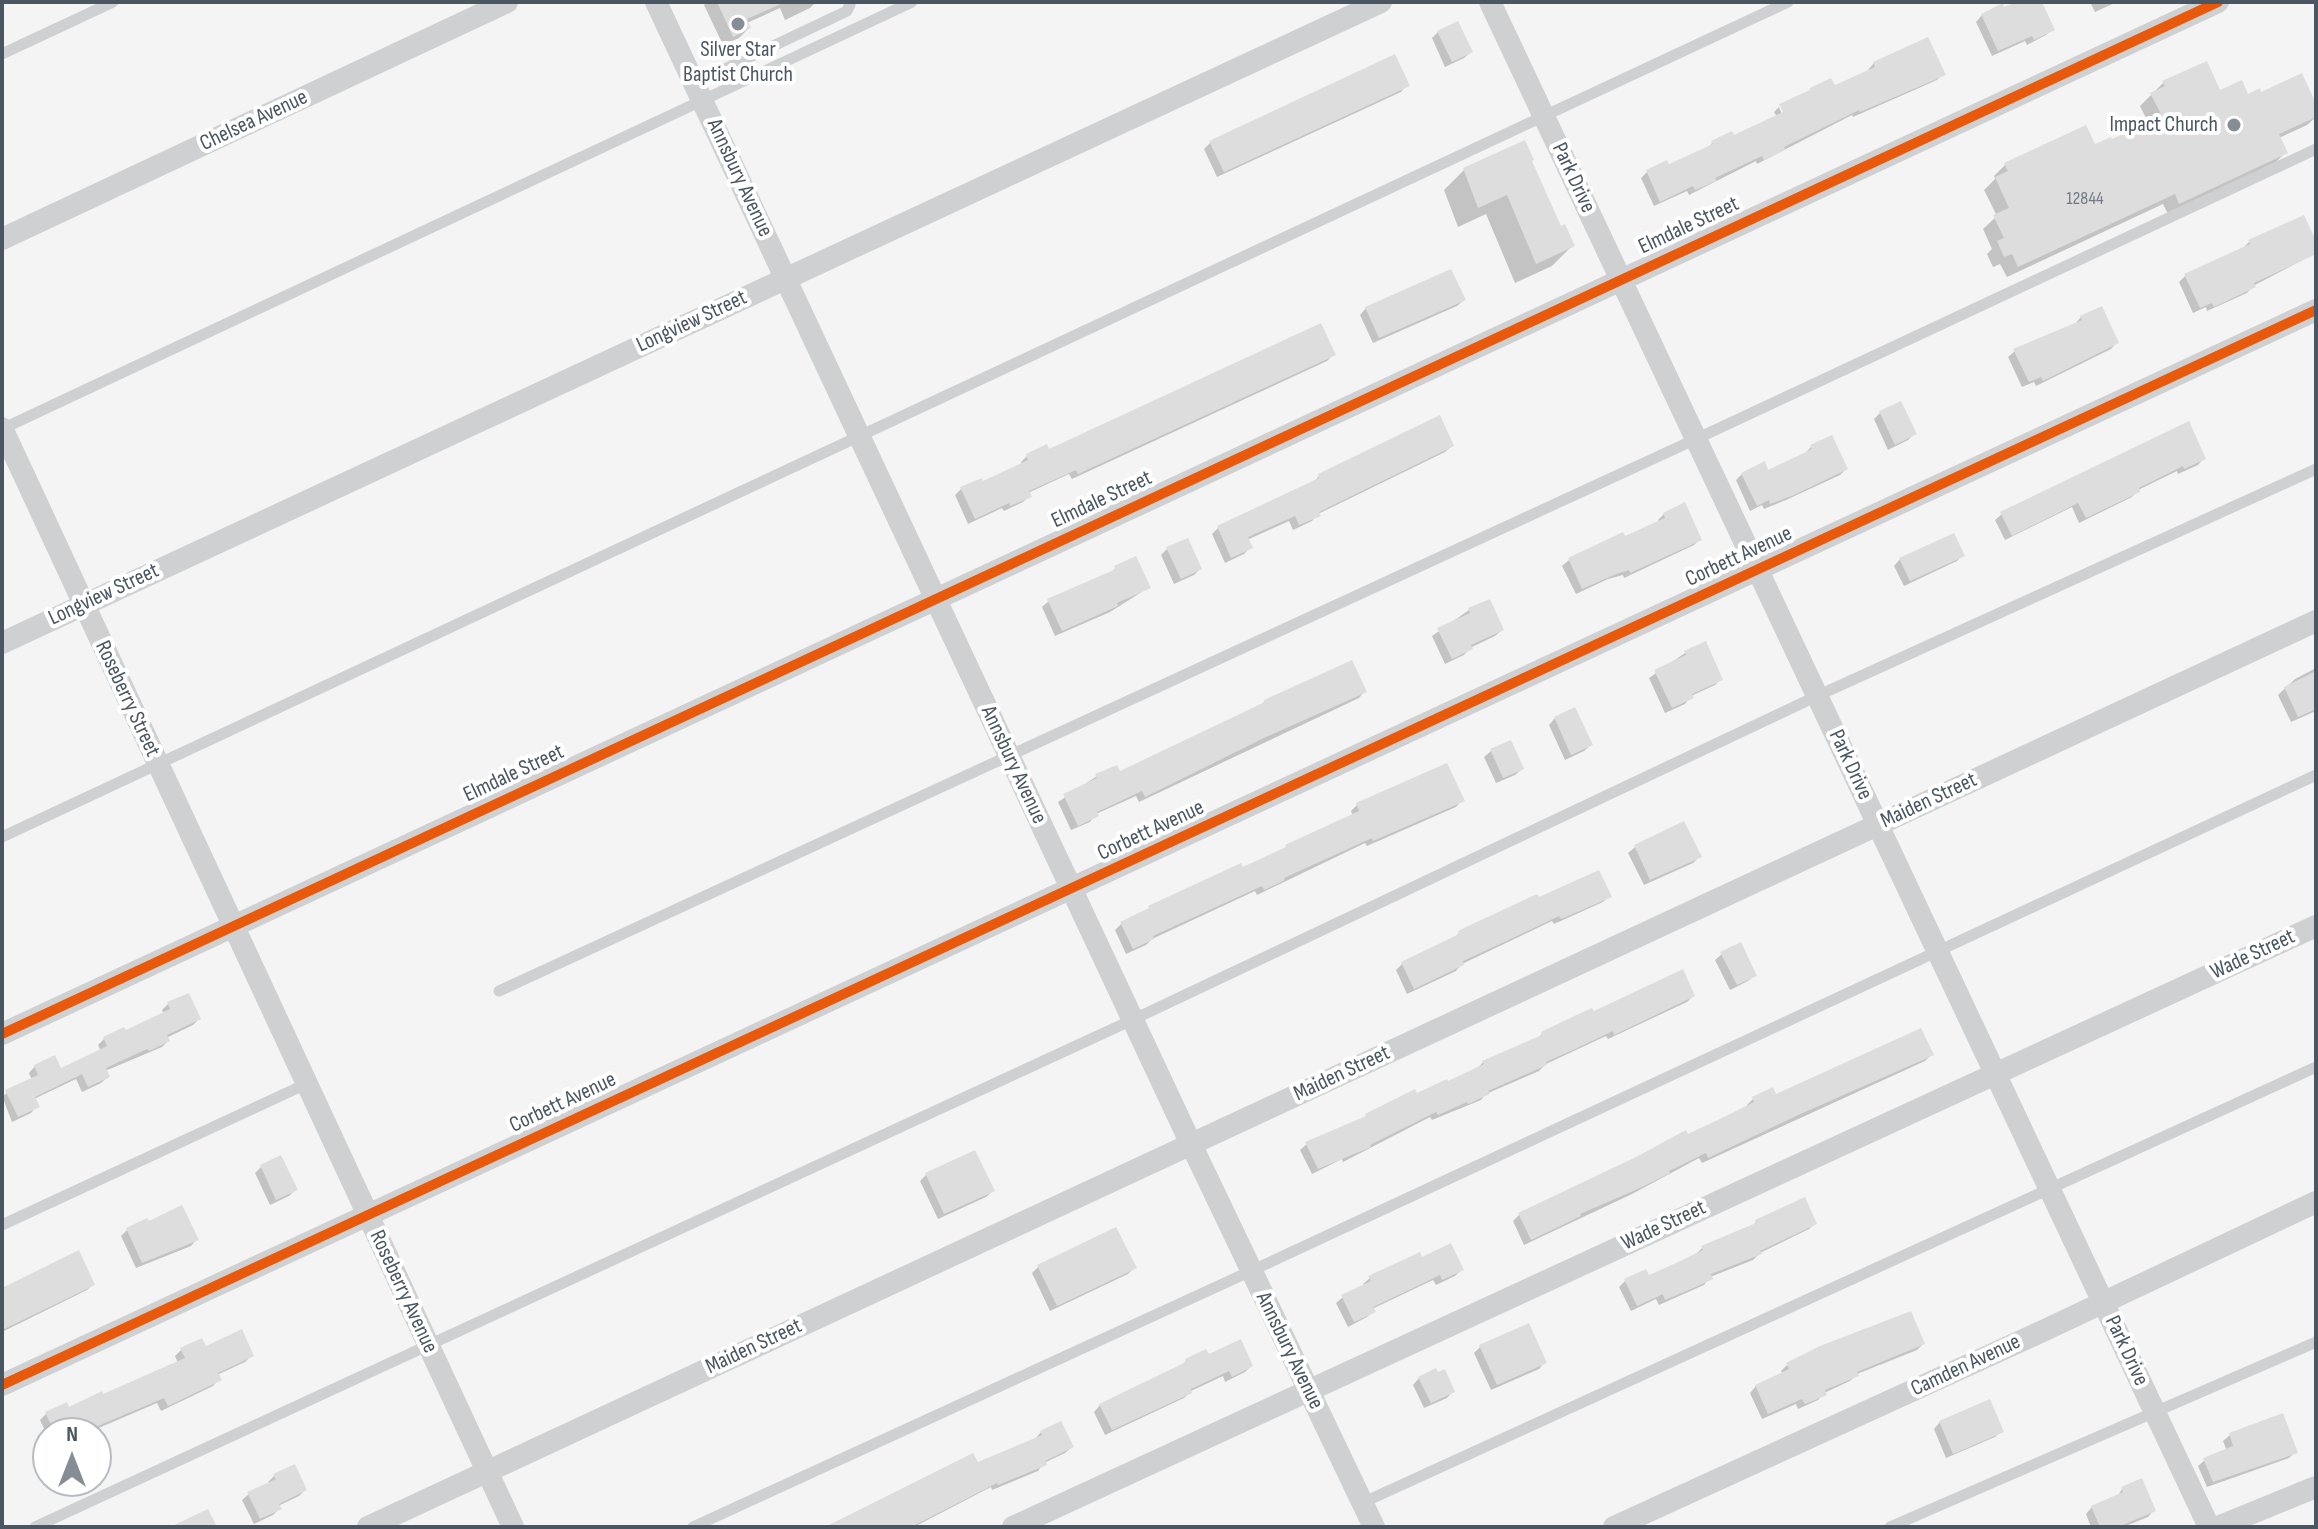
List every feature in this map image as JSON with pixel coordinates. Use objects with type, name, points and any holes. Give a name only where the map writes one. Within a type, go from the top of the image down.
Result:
[{"type":"street","name":"Chelsea Avenue","points":[[2,239],[507,2]]},
{"type":"street","name":"Annsbury Avenue","points":[[656,2],[1132,1020],[1374,1527]]},
{"type":"street","name":"Longview Street","points":[[2,643],[1381,2]]},
{"type":"street","name":"Park Drive","points":[[1490,2],[2209,1527]]},
{"type":"street","name":"Elmdale Street","points":[[2,1034],[2218,2]]},
{"type":"street","name":"Corbett Avenue","points":[[2,1385],[2316,310]]},
{"type":"street","name":"Roseberry Street","points":[[2,428],[232,927]]},
{"type":"street","name":"Maiden Street","points":[[368,1527],[2316,621]]},
{"type":"street","name":"Wade Street","points":[[1013,1527],[2316,926]]},
{"type":"street","name":"Roseberry Avenue","points":[[232,927],[513,1527]]},
{"type":"street","name":"Camden Avenue","points":[[1614,1527],[2316,1202]]},
{"type":"street","points":[[2218,1527],[2316,1487]]},
{"type":"lane","points":[[2,54],[113,2]]},
{"type":"lane","points":[[699,92],[847,11],[848,2]]},
{"type":"lane","points":[[2,428],[699,92],[912,2]]},
{"type":"lane","points":[[2,837],[1788,2]]},
{"type":"lane","points":[[499,991],[1696,439],[2316,149]]},
{"type":"lane","points":[[35,1527],[1132,1020],[1817,696],[2316,469]]},
{"type":"lane","points":[[693,1527],[2316,775]]},
{"type":"lane","points":[[1362,1503],[2316,1067]]},
{"type":"lane","points":[[2,1225],[306,1084]]},
{"type":"lane","points":[[1890,1527],[2316,1342]]},
{"type":"building","name":"Silver Star Baptist Church","points":[[717,2],[785,2],[747,19],[751,28],[733,37]]},
{"type":"building","points":[[2016,2],[2042,2],[2055,30],[1998,51],[1981,14],[2003,3],[2004,7]]},
{"type":"building","points":[[1458,21],[1473,52],[1452,62],[1437,31]]},
{"type":"building","points":[[1928,37],[1946,75],[1859,110],[1764,160],[1762,156],[1715,178],[1717,181],[1695,190],[1693,186],[1660,202],[1646,170],[1667,160],[1669,164],[1713,144],[1711,141],[1732,131],[1734,135],[1783,112],[1779,104],[1831,78],[1835,85],[1875,67],[1873,62]]},
{"type":"building","points":[[1395,54],[1410,86],[1224,172],[1209,141]]},
{"type":"building","points":[[2207,61],[2220,90],[2242,80],[2248,94],[2260,88],[2261,92],[2302,73],[2316,104],[2316,117],[2279,134],[2288,153],[2179,204],[2175,194],[2018,267],[2012,254],[2004,257],[1997,241],[2004,238],[1993,215],[2009,208],[1995,177],[2008,171],[2004,163],[2086,125],[2095,144],[2162,116],[2150,93],[2165,86],[2162,81]]},
{"type":"building","points":[[1525,140],[1561,226],[1565,224],[1575,246],[1536,264],[1507,195],[1478,208],[1463,168]]},
{"type":"building","points":[[2304,215],[2316,241],[2316,254],[2254,283],[2256,287],[2214,307],[2212,303],[2200,308],[2184,274]]},
{"type":"building","points":[[1451,269],[1466,300],[1379,338],[1365,307]]},
{"type":"building","points":[[2102,306],[2119,343],[2043,381],[2041,377],[2029,382],[2013,349],[2082,320],[2080,316]]},
{"type":"building","points":[[1321,323],[1336,355],[1078,474],[1076,470],[1029,491],[1032,497],[1010,506],[1009,503],[975,519],[960,487],[982,478],[983,481],[1028,460],[1026,454],[1047,444],[1049,449]]},
{"type":"building","points":[[1901,401],[1917,434],[1895,445],[1879,411]]},
{"type":"building","points":[[1440,415],[1454,446],[1319,512],[1321,516],[1299,525],[1295,516],[1248,537],[1253,548],[1231,558],[1217,526],[1319,478],[1318,474]]},
{"type":"building","points":[[2189,421],[2206,459],[2184,469],[2183,466],[2139,488],[2140,492],[2086,518],[2078,503],[2012,536],[2000,512]]},
{"type":"building","points":[[1832,435],[1848,469],[1794,495],[1757,506],[1741,473],[1765,461],[1768,470],[1812,449],[1810,445]]},
{"type":"building","points":[[1685,502],[1702,540],[1630,573],[1629,570],[1616,574],[1582,589],[1568,558],[1623,532],[1625,536],[1665,518],[1663,513]]},
{"type":"building","points":[[1954,533],[1965,556],[1910,581],[1899,558]]},
{"type":"building","points":[[1188,538],[1202,569],[1181,579],[1166,547]]},
{"type":"building","points":[[1136,556],[1151,588],[1062,631],[1047,599],[1116,569],[1114,566]]},
{"type":"building","points":[[1490,599],[1504,630],[1471,645],[1473,649],[1452,659],[1437,628],[1470,613],[1468,608]]},
{"type":"building","points":[[1706,641],[1723,680],[1692,694],[1694,698],[1672,708],[1654,670],[1686,655],[1684,651]]},
{"type":"building","points":[[1352,660],[1367,692],[1266,737],[1145,797],[1142,791],[1097,812],[1099,816],[1078,826],[1063,794],[1097,778],[1095,774],[1117,765],[1120,771]]},
{"type":"building","points":[[2316,671],[2316,709],[2298,717],[2284,687]]},
{"type":"building","points":[[1575,707],[1593,745],[1571,755],[1554,717]]},
{"type":"building","points":[[1511,740],[1524,769],[1503,778],[1490,749]]},
{"type":"building","points":[[1447,763],[1465,801],[1373,841],[1372,838],[1264,890],[1262,886],[1153,936],[1154,939],[1133,949],[1120,922],[1241,863],[1243,867],[1286,847],[1359,811],[1356,803]]},
{"type":"building","points":[[1684,821],[1702,857],[1650,880],[1634,845]]},
{"type":"building","points":[[1599,870],[1612,897],[1561,919],[1559,916],[1463,961],[1464,965],[1414,989],[1401,962],[1537,894],[1539,897]]},
{"type":"building","points":[[1741,942],[1757,976],[1737,985],[1720,952]]},
{"type":"building","points":[[1683,969],[1695,996],[1614,1035],[1613,1031],[1546,1062],[1547,1065],[1488,1091],[1490,1094],[1438,1115],[1436,1112],[1371,1147],[1318,1169],[1305,1142],[1366,1116],[1415,1089],[1417,1093],[1448,1081],[1570,1018],[1592,1008],[1594,1011]]},
{"type":"building","points":[[189,993],[201,1019],[167,1035],[170,1041],[106,1068],[110,1077],[88,1087],[82,1074],[35,1097],[40,1107],[18,1117],[5,1090],[38,1075],[34,1065],[55,1055],[61,1068],[107,1046],[103,1037],[124,1027],[126,1030],[170,1009],[167,1002]]},
{"type":"building","points":[[1921,1028],[1934,1055],[1708,1158],[1706,1153],[1531,1240],[1518,1213],[1686,1130],[1688,1134],[1726,1116],[1754,1102],[1752,1097],[1773,1087],[1776,1094]]},
{"type":"building","points":[[975,1150],[995,1191],[944,1214],[925,1173]]},
{"type":"building","points":[[281,1155],[298,1190],[276,1200],[260,1165]]},
{"type":"building","points":[[1805,1197],[1817,1224],[1760,1251],[1762,1254],[1711,1274],[1713,1279],[1665,1300],[1663,1294],[1637,1306],[1624,1279],[1646,1269],[1649,1275],[1674,1264],[1703,1250],[1701,1246],[1756,1223],[1755,1220]]},
{"type":"building","points":[[182,1205],[199,1240],[142,1263],[126,1228]]},
{"type":"building","points":[[1116,1227],[1137,1268],[1057,1306],[1037,1265]]},
{"type":"building","points":[[1451,1243],[1464,1270],[1442,1280],[1440,1275],[1373,1307],[1376,1312],[1354,1322],[1341,1295],[1371,1281],[1368,1276],[1420,1252],[1422,1257]]},
{"type":"building","points":[[79,1250],[95,1285],[2,1330],[2,1288]]},
{"type":"building","points":[[1911,1311],[1925,1344],[1857,1372],[1859,1376],[1825,1390],[1827,1395],[1805,1404],[1802,1399],[1768,1414],[1755,1385],[1789,1369],[1786,1363],[1820,1346]]},
{"type":"building","points":[[1529,1323],[1547,1363],[1497,1385],[1479,1345]]},
{"type":"building","points":[[242,1329],[254,1356],[218,1373],[222,1380],[168,1406],[164,1398],[112,1420],[112,1417],[47,1417],[45,1412],[67,1402],[69,1407],[102,1391],[103,1394],[185,1358],[180,1348],[202,1338],[206,1346]]},
{"type":"building","points":[[1241,1339],[1253,1366],[1232,1377],[1229,1371],[1191,1389],[1192,1393],[1112,1430],[1099,1404],[1186,1362],[1185,1359],[1206,1349],[1209,1354]]},
{"type":"building","points":[[1436,1368],[1438,1372],[1445,1369],[1455,1392],[1431,1403],[1418,1377]]},
{"type":"building","points":[[1990,1399],[2004,1432],[1953,1454],[1939,1421]]},
{"type":"building","points":[[2283,1413],[2298,1453],[2213,1482],[2203,1458],[2233,1446],[2229,1433]]},
{"type":"building","points":[[1061,1421],[1074,1447],[1045,1461],[1047,1465],[997,1483],[911,1527],[825,1527],[973,1453],[978,1462],[1042,1435],[1040,1431]]},
{"type":"building","points":[[295,1464],[307,1490],[279,1504],[282,1509],[260,1519],[247,1492],[276,1479],[273,1474]]},
{"type":"building","points":[[2142,1478],[2156,1511],[2118,1527],[2100,1527],[2091,1506],[2123,1492],[2121,1487]]},
{"type":"building","points":[[208,1509],[217,1527],[170,1527]]},
{"type":"cycle path","points":[[2,1034],[2218,2]]},
{"type":"cycle path","points":[[2,1385],[2316,310]]},
{"type":"place","name":"Silver Star Baptist Church","points":[[738,24]]},
{"type":"place","name":"Impact Church","points":[[2234,125]]}]
